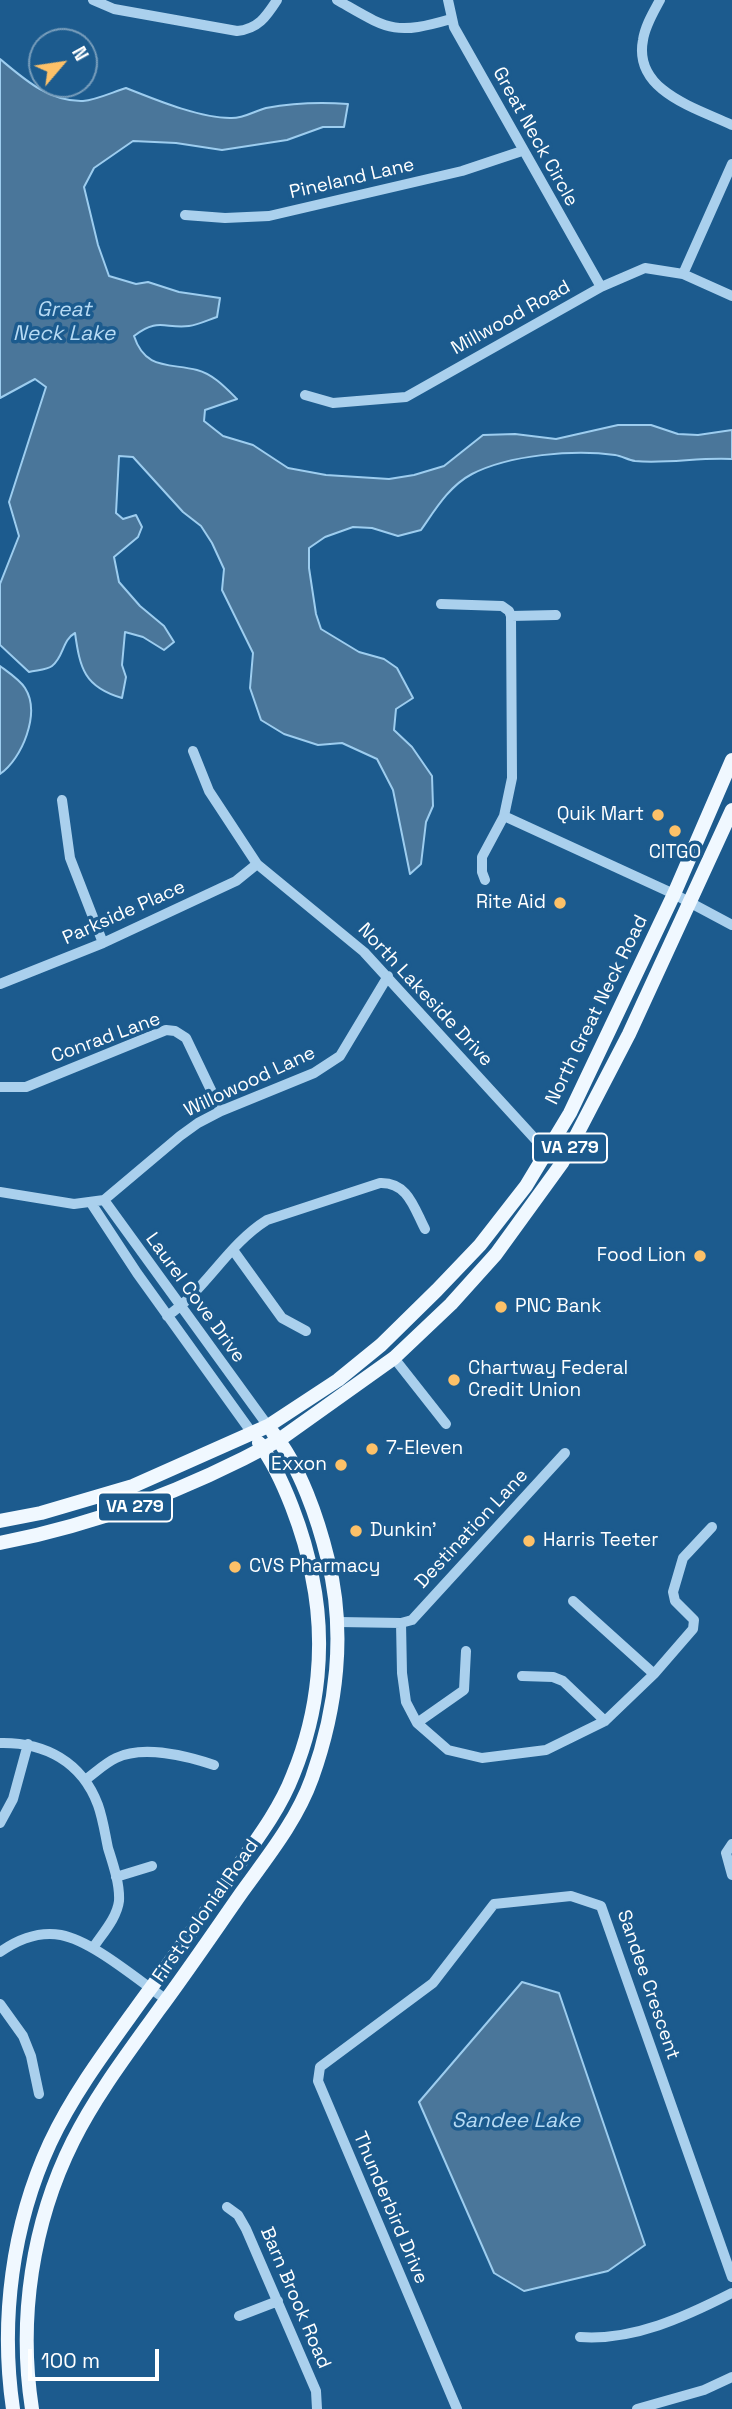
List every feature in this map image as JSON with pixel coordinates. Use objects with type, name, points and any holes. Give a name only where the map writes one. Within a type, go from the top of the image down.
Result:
[{"type":"main road","name":"North Great Neck Road","points":[[0,1521],[41,1513],[133,1486],[268,1426],[338,1380],[382,1345],[480,1245],[526,1186],[586,1082],[674,894],[732,760]]},
{"type":"main road","name":"North Great Neck Road","points":[[0,1543],[52,1533],[131,1508],[171,1493],[279,1440],[394,1358],[451,1304],[496,1254],[562,1163],[629,1034],[732,810]]},
{"type":"main road","name":"First Colonial Road","points":[[32,2409],[26,2325],[32,2272],[47,2204],[73,2141],[108,2081],[288,1828],[312,1779],[334,1701],[338,1622],[336,1597],[320,1527],[314,1509],[279,1440],[268,1426]]},
{"type":"main road","name":"First Colonial Road","points":[[13,2409],[7,2321],[13,2265],[28,2202],[50,2144],[82,2086],[264,1829],[294,1774],[310,1721],[318,1674],[319,1622],[308,1554],[292,1507],[263,1448],[252,1433]]},
{"type":"street","points":[[93,0],[114,9],[237,31],[254,27],[261,22],[276,0]]},
{"type":"street","points":[[337,0],[373,21],[392,28],[417,29],[451,19]]},
{"type":"street","name":"Great Neck Circle","points":[[448,0],[451,19],[601,288]]},
{"type":"street","points":[[660,0],[643,40],[642,51],[652,80],[665,92],[732,125]]},
{"type":"street","name":"Pineland Lane","points":[[185,215],[225,218],[269,216],[462,171],[523,151]]},
{"type":"street","points":[[683,274],[732,164]]},
{"type":"street","name":"Millwood Road","points":[[305,394],[332,403],[406,397],[601,288],[645,268],[683,274],[732,296]]},
{"type":"street","points":[[441,604],[502,606],[509,611],[510,616],[513,767],[504,816],[482,857],[485,880]]},
{"type":"street","points":[[510,616],[556,615]]},
{"type":"street","name":"North Lakeside Drive","points":[[193,751],[209,791],[257,864],[343,933],[388,976],[547,1152],[562,1163]]},
{"type":"street","points":[[62,800],[70,858],[103,943]]},
{"type":"street","points":[[504,816],[674,894],[732,925]]},
{"type":"street","name":"Parkside Place","points":[[0,984],[103,943],[236,881],[257,864]]},
{"type":"street","name":"Willowood Lane","points":[[104,1200],[180,1136],[221,1111],[314,1073],[340,1056],[388,976]]},
{"type":"street","name":"Conrad Lane","points":[[0,1087],[26,1087],[166,1030],[175,1031],[186,1038],[193,1048],[221,1111]]},
{"type":"street","points":[[167,1316],[180,1308],[233,1250],[267,1220],[380,1183],[391,1183],[406,1193],[425,1229]]},
{"type":"street","points":[[0,1192],[74,1204],[104,1200]]},
{"type":"street","name":"Laurel Cove Drive","points":[[104,1200],[268,1426]]},
{"type":"street","name":"Laurel Cove Drive","points":[[91,1203],[167,1316],[252,1433]]},
{"type":"street","points":[[233,1250],[282,1318],[306,1331]]},
{"type":"street","points":[[394,1358],[446,1424]]},
{"type":"street","name":"Destination Lane","points":[[401,1623],[412,1620],[418,1614],[565,1453]]},
{"type":"street","points":[[338,1622],[401,1623],[406,1702],[417,1723],[448,1750],[482,1758],[546,1750],[605,1721],[654,1674],[693,1629],[694,1620],[675,1601],[673,1592],[683,1558],[712,1527]]},
{"type":"street","points":[[573,1601],[654,1674]]},
{"type":"street","points":[[417,1723],[464,1690],[466,1651]]},
{"type":"street","points":[[522,1676],[563,1681],[605,1721]]},
{"type":"street","points":[[0,1743],[28,1744],[45,1749],[64,1760],[85,1780],[98,1805],[119,1899],[116,1913],[93,1948]]},
{"type":"street","points":[[0,1823],[13,1799],[28,1744]]},
{"type":"street","points":[[85,1780],[116,1758],[135,1752],[186,1756],[214,1765]]},
{"type":"street","points":[[732,1844],[726,1853],[732,1875]]},
{"type":"street","points":[[116,1877],[152,1866]]},
{"type":"street","name":"Sandee Crescent","points":[[363,2036],[433,1983],[495,1904],[571,1896],[601,1906],[732,2277]]},
{"type":"street","points":[[0,1952],[35,1935],[62,1935],[93,1948],[167,2000]]},
{"type":"street","points":[[0,2004],[23,2036],[40,2094]]},
{"type":"street","name":"Thunderbird Drive","points":[[363,2036],[320,2067],[318,2081],[457,2409]]},
{"type":"street","name":"Barn Brook Road","points":[[228,2207],[246,2229],[278,2301],[316,2392],[317,2409]]},
{"type":"street","points":[[580,2337],[610,2338],[638,2331],[683,2316],[732,2293]]},
{"type":"street","points":[[239,2316],[278,2301]]},
{"type":"street","points":[[637,2409],[704,2390],[732,2376]]},
{"type":"water","name":"Great Neck Lake","points":[[0,59],[28,81],[28,98],[83,101],[126,88],[191,111],[230,118],[286,105],[348,104],[344,127],[323,127],[287,140],[222,150],[176,143],[133,141],[94,168],[84,187],[98,245],[109,276],[136,284],[148,282],[179,292],[220,298],[217,317],[189,326],[156,325],[134,336],[139,347],[151,360],[203,372],[219,382],[237,399],[205,410],[204,421],[223,436],[253,445],[288,468],[326,475],[389,479],[444,466],[483,435],[515,434],[556,439],[618,425],[651,425],[678,434],[698,435],[732,430],[732,459],[647,462],[599,453],[561,453],[523,458],[487,467],[464,479],[443,499],[421,530],[398,536],[372,528],[353,527],[325,537],[309,548],[309,568],[321,629],[359,652],[384,659],[397,668],[413,698],[396,709],[394,730],[412,747],[432,776],[433,806],[426,822],[421,864],[410,874],[393,790],[377,759],[342,743],[318,745],[284,734],[261,720],[250,688],[253,653],[222,590],[224,569],[212,543],[201,526],[183,512],[133,457],[119,456],[116,513],[123,519],[136,515],[142,527],[138,537],[114,557],[119,582],[140,606],[164,626],[174,642],[164,650],[143,637],[125,632],[122,665],[126,677],[122,698],[99,688],[86,674],[75,633],[52,666],[29,672],[0,645],[0,584],[19,536],[9,502],[46,387],[35,379],[0,398]]},
{"type":"water","points":[[0,666],[25,688],[31,710],[22,747],[0,774]]},
{"type":"water","name":"Sandee Lake","points":[[522,1982],[559,1993],[645,2245],[608,2271],[524,2291],[494,2273],[419,2102]]},
{"type":"place","name":"Quik Mart","points":[[658,815]]},
{"type":"place","name":"CITGO","points":[[675,831]]},
{"type":"place","name":"Rite Aid","points":[[560,903]]},
{"type":"place","name":"Food Lion","points":[[700,1256]]},
{"type":"place","name":"PNC Bank","points":[[501,1307]]},
{"type":"place","name":"Chartway Federal Credit Union","points":[[454,1380]]},
{"type":"place","name":"7-Eleven","points":[[372,1449]]},
{"type":"place","name":"Exxon","points":[[341,1465]]},
{"type":"place","name":"Dunkin'","points":[[356,1531]]},
{"type":"place","name":"Harris Teeter","points":[[529,1541]]},
{"type":"place","name":"CVS Pharmacy","points":[[235,1567]]}]
